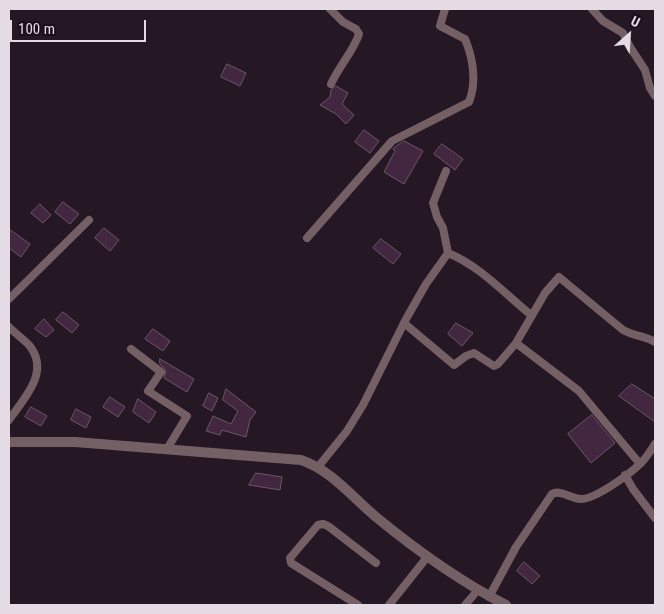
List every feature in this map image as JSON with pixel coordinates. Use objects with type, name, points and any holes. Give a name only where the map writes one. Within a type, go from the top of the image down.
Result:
[{"type":"street","points":[[330,9],[344,23],[356,29],[359,34],[347,58],[336,72],[331,84]]},
{"type":"street","points":[[307,238],[392,141],[469,102],[472,92],[472,60],[465,39],[440,26],[445,9]]},
{"type":"street","points":[[592,9],[603,21],[623,33],[630,48],[645,70],[650,88],[655,96]]},
{"type":"street","points":[[318,467],[363,406],[404,323],[426,284],[448,253],[443,228],[433,203],[446,171]]},
{"type":"street","points":[[9,299],[89,220]]},
{"type":"street","points":[[448,253],[460,258],[483,274],[531,315]]},
{"type":"street","points":[[404,323],[454,365],[466,356],[474,353],[494,366],[498,364],[516,343],[550,286],[559,278],[623,330],[632,335],[655,342]]},
{"type":"street","points":[[9,327],[29,346],[37,360],[39,369],[35,380],[9,420]]},
{"type":"street","points":[[516,343],[579,391],[640,464]]},
{"type":"street","points":[[130,349],[162,372],[148,391],[187,416],[167,449]]},
{"type":"street","points":[[9,442],[75,442],[293,458],[306,461],[329,475],[376,518],[428,556],[478,590],[506,605]]},
{"type":"street","points":[[489,596],[512,554],[552,494],[556,492],[579,499],[590,497],[640,464],[655,444]]},
{"type":"street","points":[[625,475],[655,518]]},
{"type":"street","points":[[358,605],[291,563],[290,558],[318,525],[323,524],[376,563]]},
{"type":"street","points":[[389,605],[428,556]]},
{"type":"street","points":[[465,605],[478,590]]},
{"type":"building","points":[[227,64],[246,73],[240,86],[221,77]]},
{"type":"building","points":[[336,86],[348,93],[342,104],[354,115],[346,124],[336,114],[320,105],[330,97],[331,90]]},
{"type":"building","points":[[364,130],[379,141],[370,153],[355,142]]},
{"type":"building","points":[[404,141],[423,151],[404,184],[384,172],[395,151],[393,149]]},
{"type":"building","points":[[442,144],[463,159],[455,170],[434,154]]},
{"type":"building","points":[[63,202],[79,214],[70,224],[55,212]]},
{"type":"building","points":[[40,204],[51,215],[43,223],[31,213]]},
{"type":"building","points":[[104,228],[119,240],[110,251],[95,238]]},
{"type":"building","points":[[9,229],[30,244],[21,257],[9,248]]},
{"type":"building","points":[[381,239],[401,254],[393,264],[373,248]]},
{"type":"building","points":[[63,312],[79,325],[72,333],[56,320]]},
{"type":"building","points":[[44,319],[54,330],[46,337],[35,329]]},
{"type":"building","points":[[456,323],[473,333],[462,346],[448,334]]},
{"type":"building","points":[[153,329],[170,341],[163,351],[145,339]]},
{"type":"building","points":[[160,359],[194,379],[187,392],[164,378],[166,370],[160,364]]},
{"type":"building","points":[[632,384],[655,399],[655,422],[619,396]]},
{"type":"building","points":[[226,389],[256,412],[250,420],[246,437],[222,430],[220,435],[206,431],[213,416],[231,424],[238,411],[223,400]]},
{"type":"building","points":[[209,393],[218,398],[212,411],[203,406]]},
{"type":"building","points":[[110,397],[125,407],[118,417],[103,407]]},
{"type":"building","points":[[138,399],[156,412],[149,423],[133,412]]},
{"type":"building","points":[[31,407],[47,416],[41,426],[25,417]]},
{"type":"building","points":[[76,409],[91,417],[86,428],[71,420]]},
{"type":"building","points":[[592,415],[615,443],[591,463],[568,434]]},
{"type":"building","points":[[256,473],[282,477],[280,490],[249,485]]},
{"type":"building","points":[[524,562],[540,576],[532,584],[517,571]]}]
